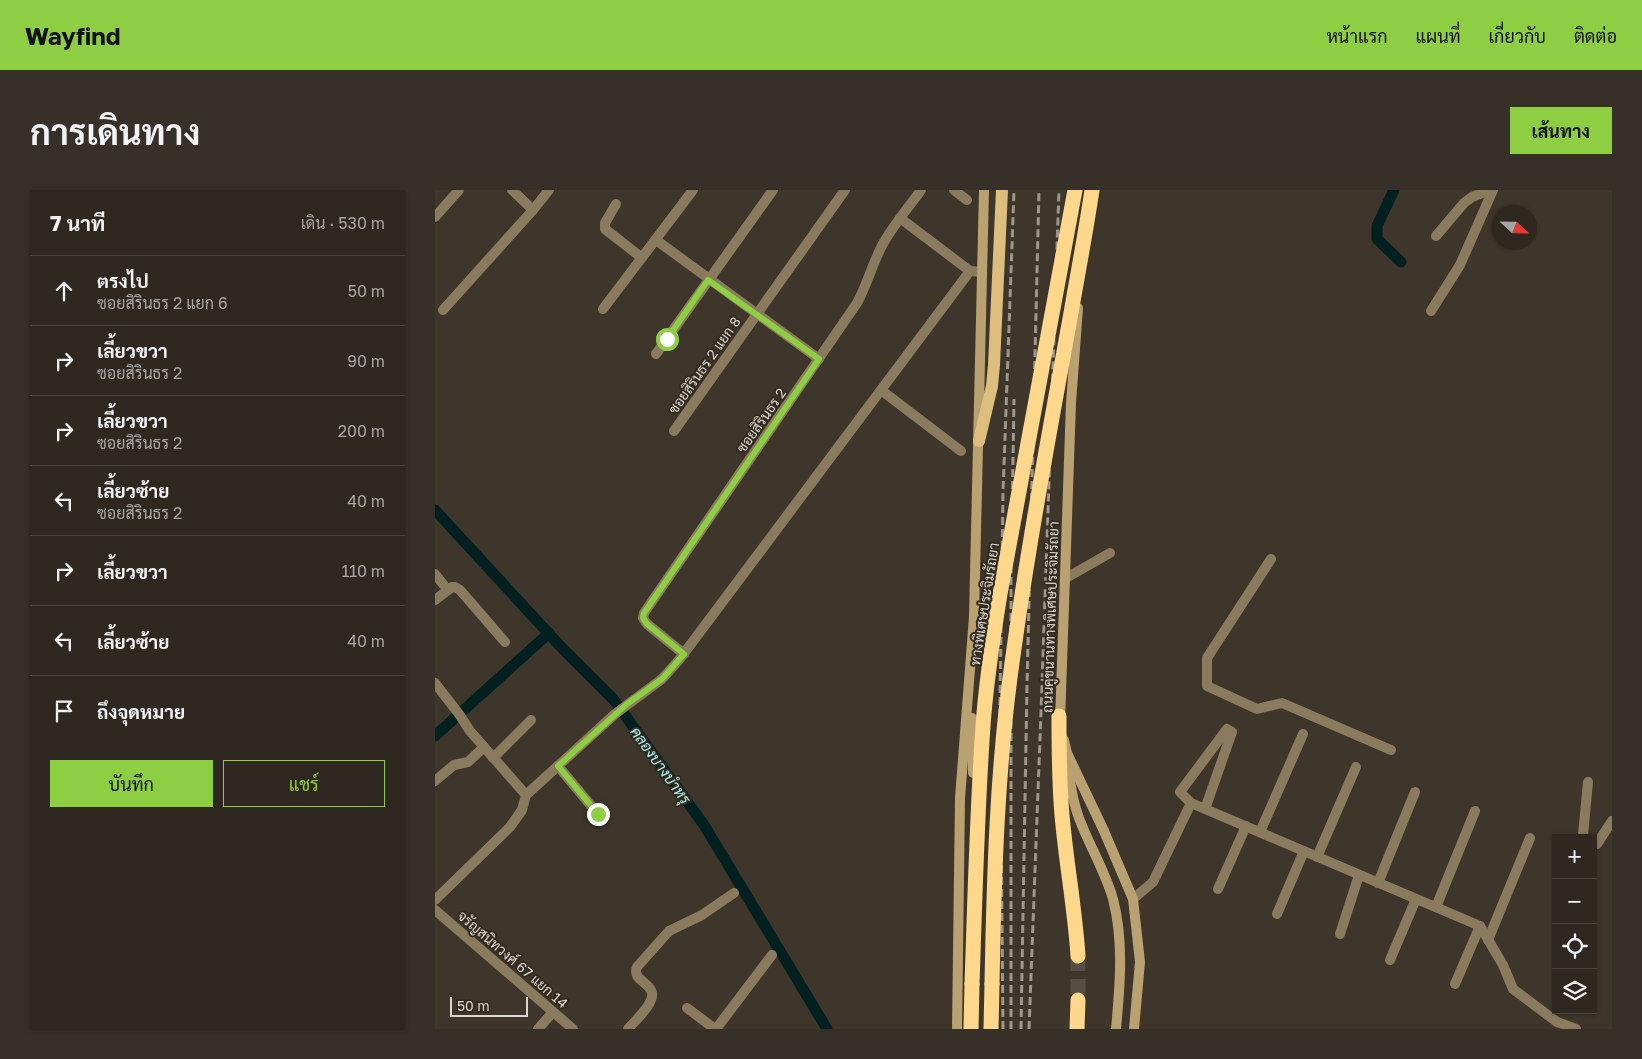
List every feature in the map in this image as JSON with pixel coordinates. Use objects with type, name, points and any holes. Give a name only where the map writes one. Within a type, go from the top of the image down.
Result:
[{"type":"highway","name":"ทางพิเศษประจิมรัถยา","points":[[971,1029],[983,724],[990,658],[1000,594],[1075,190]]},
{"type":"highway","points":[[991,1029],[998,805],[1012,664],[1039,491],[1093,190]]},
{"type":"highway","points":[[1059,716],[1059,777],[1062,816],[1078,956]]},
{"type":"highway","points":[[1077,1029],[1078,1000]]},
{"type":"main road","points":[[957,1029],[960,798],[974,617],[984,190]]},
{"type":"main road","points":[[979,441],[995,364],[1002,190]]},
{"type":"main road","name":"ถนนคู่ขนานทางพิเศษประจิมรัถยา","points":[[1086,190],[1071,403],[1066,578],[1059,716],[1067,753],[1104,831],[1133,899],[1140,962],[1134,1029]]},
{"type":"main road","points":[[966,1029],[973,791],[970,679]]},
{"type":"main road","points":[[1067,753],[1071,788],[1078,816],[1113,900],[1119,928],[1120,947],[1116,1029]]},
{"type":"street","points":[[435,217],[459,190]]},
{"type":"street","points":[[512,190],[533,210]]},
{"type":"street","points":[[443,310],[549,190]]},
{"type":"street","points":[[603,308],[693,190]]},
{"type":"street","points":[[656,354],[773,190]]},
{"type":"street","name":"ซอยสิรินธร 2 แยก 8","points":[[674,431],[845,190]]},
{"type":"street","name":"ซอยสิรินธร 2","points":[[684,654],[647,624],[643,618],[644,613],[865,289],[878,254],[920,190]]},
{"type":"street","points":[[954,190],[967,200]]},
{"type":"street","points":[[1436,236],[1472,197],[1491,190]]},
{"type":"street","points":[[1431,311],[1460,265],[1491,190]]},
{"type":"street","points":[[616,204],[605,223],[605,229],[642,258]]},
{"type":"street","points":[[900,218],[970,271],[982,272]]},
{"type":"street","points":[[656,240],[708,280],[819,359]]},
{"type":"street","points":[[435,900],[510,827],[522,810],[526,795],[615,714],[662,679],[684,654],[970,271]]},
{"type":"street","points":[[881,390],[961,451]]},
{"type":"street","points":[[1066,578],[1111,553]]},
{"type":"street","points":[[1271,559],[1207,658],[1207,686],[1257,709],[1282,703],[1391,750]]},
{"type":"street","points":[[435,574],[447,589]]},
{"type":"street","points":[[435,600],[447,589],[455,587],[460,590],[505,642]]},
{"type":"street","points":[[435,683],[484,747],[526,795]]},
{"type":"street","points":[[493,758],[531,720]]},
{"type":"street","points":[[1205,808],[1232,732],[1227,729],[1180,792],[1191,803],[1480,926],[1503,965],[1513,989],[1557,1022],[1576,1029]]},
{"type":"street","points":[[1260,832],[1303,734]]},
{"type":"street","points":[[435,781],[454,765],[468,762],[484,747]]},
{"type":"street","points":[[558,766],[598,814]]},
{"type":"street","points":[[1317,857],[1356,767]]},
{"type":"street","points":[[1583,834],[1588,782]]},
{"type":"street","points":[[1378,883],[1415,792]]},
{"type":"street","points":[[1133,899],[1153,882],[1191,803]]},
{"type":"street","points":[[1436,907],[1475,811]]},
{"type":"street","points":[[1597,844],[1612,821]]},
{"type":"street","points":[[1218,889],[1246,826]]},
{"type":"street","points":[[1488,940],[1530,838]]},
{"type":"street","points":[[1277,914],[1304,851]]},
{"type":"street","points":[[1340,934],[1359,875]]},
{"type":"street","points":[[628,1029],[650,1003],[652,994],[651,988],[636,976],[637,967],[669,931],[703,915],[734,893]]},
{"type":"street","points":[[1390,960],[1416,899]]},
{"type":"street","name":"จรัญสนิทวงศ์ 67 แยก 14","points":[[435,910],[573,1029]]},
{"type":"street","points":[[1455,984],[1480,926]]},
{"type":"street","points":[[687,1008],[716,1029],[773,955]]},
{"type":"street","points":[[538,1029],[553,1012]]},
{"type":"waterway","points":[[1394,190],[1377,226],[1377,239],[1401,262]]},
{"type":"waterway","name":"คลองบางบำหรุ","points":[[435,510],[563,649],[614,700],[704,825],[827,1029]]},
{"type":"waterway","points":[[435,736],[549,633]]},
{"type":"tunnel","points":[[1078,956],[1078,1000]]},
{"type":"railway","points":[[1003,1029],[1000,702],[1003,493],[1014,190]]},
{"type":"railway","points":[[1021,1029],[1039,190]]},
{"type":"railway","points":[[1029,1029],[1059,190]]},
{"type":"railway","points":[[1011,1029],[1011,577],[1014,399]]},
{"type":"route","points":[[598,814],[558,766],[615,714],[662,679],[684,654],[647,624],[643,618],[644,613],[819,359],[708,280],[667,339]]}]
